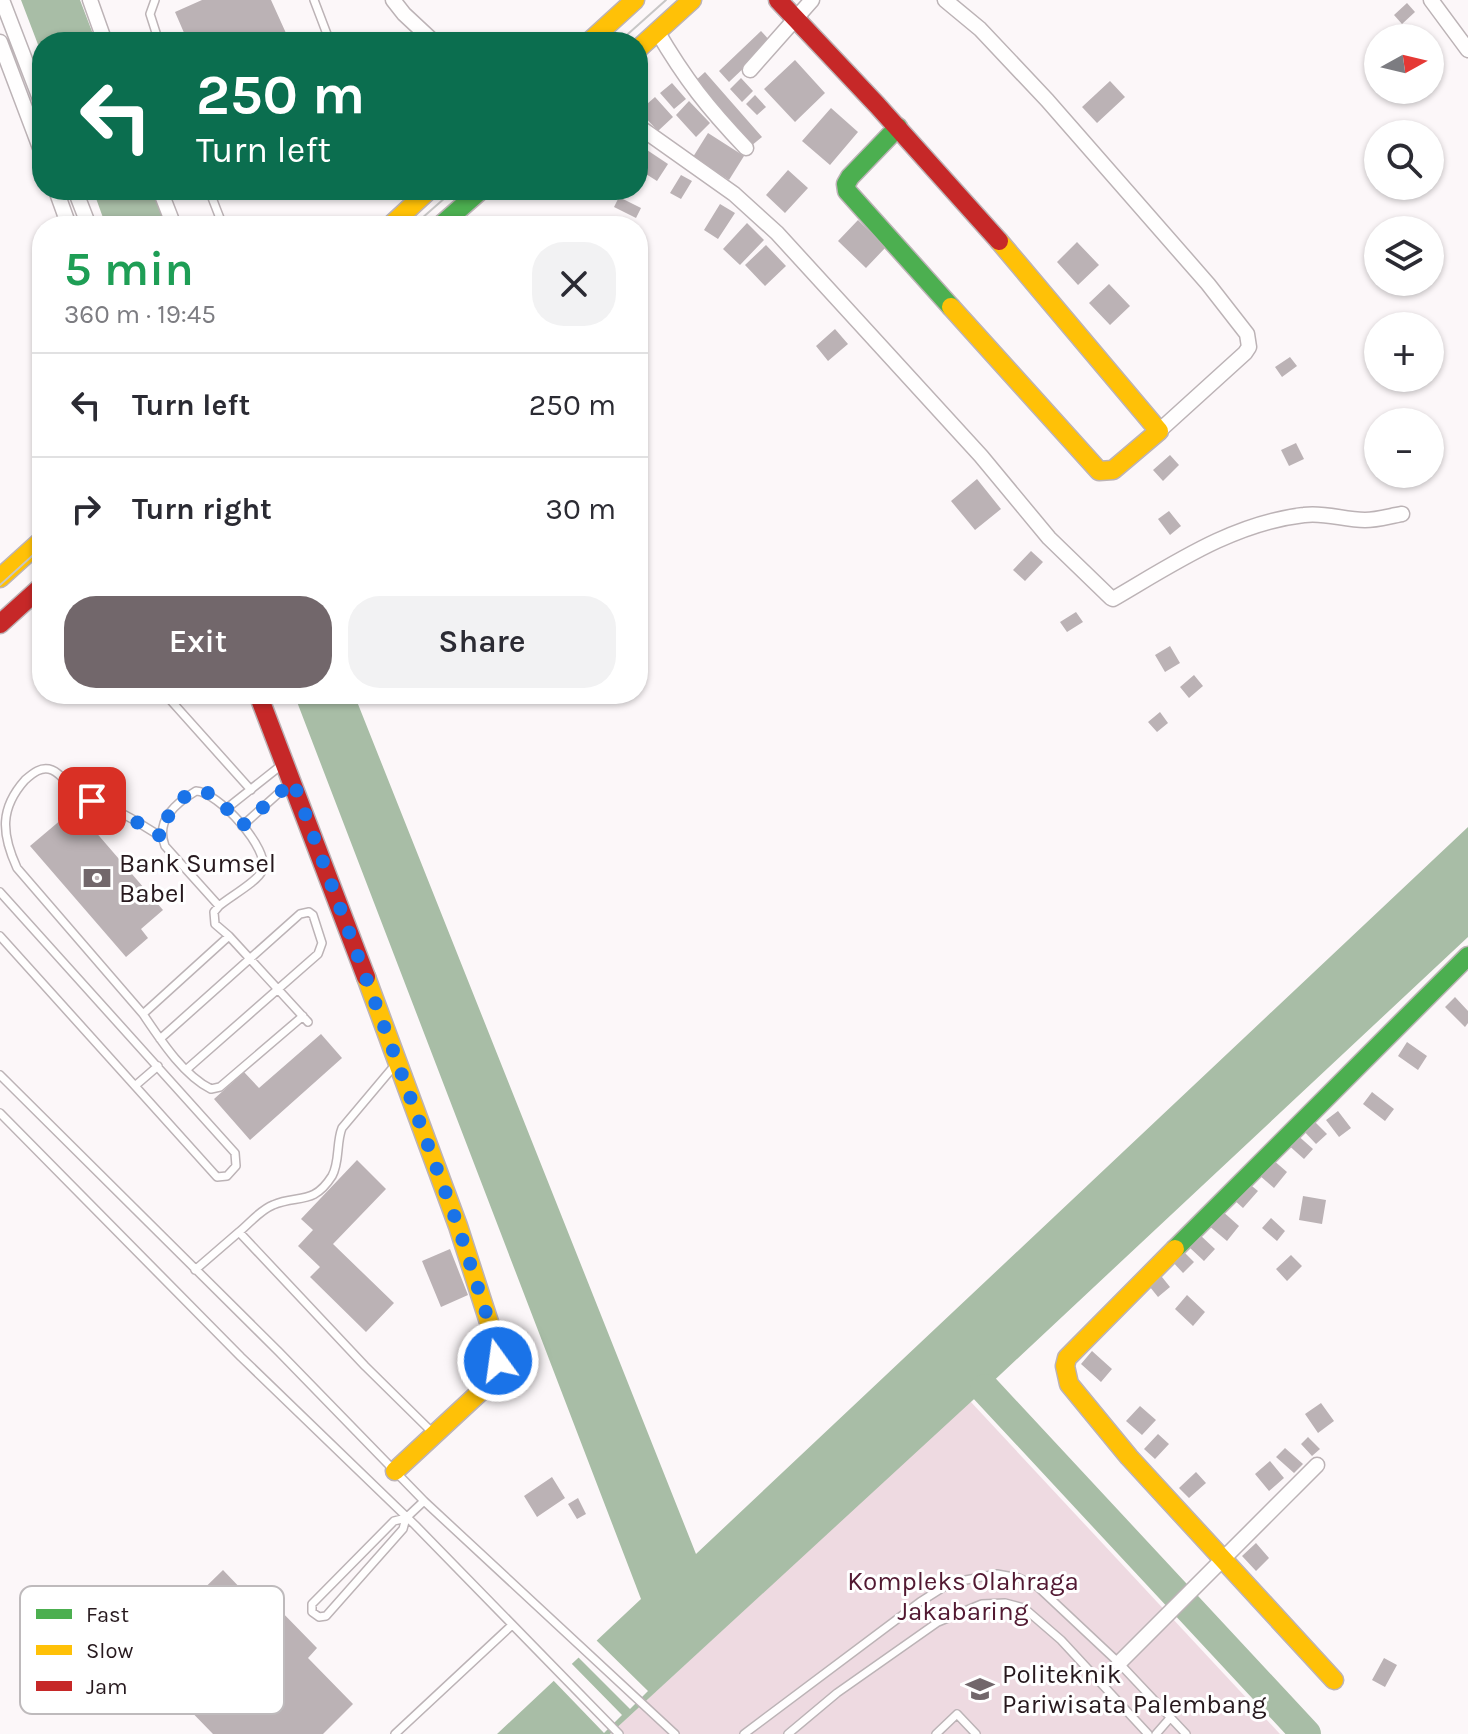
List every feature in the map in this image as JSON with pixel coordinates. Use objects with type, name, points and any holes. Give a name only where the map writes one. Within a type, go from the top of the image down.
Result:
[{"type":"main road","points":[[600,32],[635,0]]},
{"type":"main road","points":[[648,40],[692,0]]},
{"type":"main road","points":[[778,0],[898,127],[1159,431],[1113,470],[1099,471],[847,191],[846,184],[850,177],[898,127]]},
{"type":"main road","points":[[398,216],[411,200]]},
{"type":"main road","points":[[452,216],[470,200]]},
{"type":"main road","points":[[0,578],[32,549]]},
{"type":"main road","points":[[0,624],[32,595]]},
{"type":"main road","points":[[262,704],[458,1226],[497,1347],[498,1370],[485,1389],[433,1433],[395,1471]]},
{"type":"main road","points":[[1334,1680],[1129,1457],[1069,1384],[1065,1366],[1067,1358],[1468,956]]},
{"type":"street","points":[[2,0],[32,78]]},
{"type":"street","points":[[90,0],[101,32]]},
{"type":"street","points":[[393,0],[423,32]]},
{"type":"street","points":[[750,70],[812,0]]},
{"type":"street","points":[[945,0],[980,29],[1047,100],[1208,284],[1247,334],[1249,347],[1245,353],[1159,431]]},
{"type":"street","points":[[1431,0],[1468,50]]},
{"type":"street","points":[[657,31],[704,105],[746,148]]},
{"type":"street","points":[[0,42],[32,127]]},
{"type":"street","points":[[648,133],[734,194],[777,233],[981,456],[1049,538],[1111,598],[1201,548],[1240,531],[1305,515],[1365,520],[1402,514]]},
{"type":"street","points":[[1119,1663],[1317,1465]]},
{"type":"lane","points":[[155,0],[150,14],[156,32]]},
{"type":"lane","points":[[314,0],[326,32]]},
{"type":"lane","points":[[174,704],[251,790]]},
{"type":"lane","points":[[226,809],[286,762]]},
{"type":"lane","points":[[162,837],[118,811],[81,796],[50,769],[35,772],[12,791],[5,802],[2,817],[7,846],[17,868],[143,1014],[160,1039],[207,1088],[220,1087],[305,1019],[215,924],[214,912],[258,876],[264,864],[258,846],[242,826],[212,796],[196,791],[178,802],[163,821],[162,837],[165,846],[219,906]]},
{"type":"lane","points":[[242,826],[293,781]]},
{"type":"lane","points":[[0,892],[235,1153],[236,1166],[227,1176],[217,1177],[0,936]]},
{"type":"lane","points":[[160,1039],[300,914],[309,912],[313,915],[322,937],[318,954],[187,1069]]},
{"type":"lane","points":[[143,1014],[229,936]]},
{"type":"lane","points":[[195,1270],[266,1208],[276,1203],[311,1197],[324,1185],[335,1168],[342,1128],[396,1063]]},
{"type":"lane","points":[[136,1085],[158,1066]]},
{"type":"lane","points":[[0,1075],[424,1501],[675,1734]]},
{"type":"lane","points":[[0,1113],[619,1734]]},
{"type":"lane","points":[[239,1232],[433,1433]]},
{"type":"lane","points":[[406,1518],[403,1529],[326,1616],[319,1617],[312,1612],[312,1604],[394,1521],[406,1518],[424,1501]]},
{"type":"lane","points":[[744,1734],[920,1602],[950,1583],[997,1574],[1019,1578],[1038,1587],[1119,1663],[1183,1733]]},
{"type":"lane","points":[[788,1734],[837,1693],[938,1622],[982,1604],[1005,1603],[1024,1608],[1061,1640],[1148,1734]]},
{"type":"lane","points":[[395,1734],[512,1625]]},
{"type":"lane","points":[[936,1734],[957,1714],[976,1734]]},
{"type":"lane","points":[[1156,1734],[1170,1718]]},
{"type":"green space","name":"Kompleks Olahraga Jakabaring","points":[[970,1401],[1280,1734],[610,1734]]},
{"type":"shaded area","points":[[21,0],[80,0],[92,32],[33,32]]},
{"type":"shaded area","points":[[97,200],[158,200],[164,216],[102,216]]},
{"type":"shaded area","points":[[298,704],[358,704],[696,1554],[1468,827],[1468,937],[985,1389],[610,1734],[497,1734],[641,1599]]},
{"type":"pier","points":[[594,1638],[648,1691],[630,1709],[576,1655]]},
{"type":"pier","points":[[569,1661],[622,1715],[604,1733],[551,1678]]},
{"type":"building","points":[[202,0],[271,0],[285,32],[184,32],[175,12]]},
{"type":"building","points":[[1407,3],[1415,12],[1402,24],[1394,15]]},
{"type":"building","points":[[761,31],[771,42],[729,82],[719,71]]},
{"type":"building","points":[[795,60],[825,93],[795,122],[764,89]]},
{"type":"building","points":[[705,72],[762,137],[751,146],[694,82]]},
{"type":"building","points":[[741,78],[753,91],[742,102],[730,89]]},
{"type":"building","points":[[1110,81],[1125,97],[1097,123],[1082,107]]},
{"type":"building","points":[[672,83],[686,99],[674,109],[660,93]]},
{"type":"building","points":[[755,95],[766,107],[757,115],[746,104]]},
{"type":"building","points":[[655,97],[673,117],[658,131],[648,120],[648,103]]},
{"type":"building","points":[[689,101],[710,123],[696,137],[676,115]]},
{"type":"building","points":[[831,108],[858,132],[830,165],[802,141]]},
{"type":"building","points":[[708,133],[744,156],[729,180],[693,157]]},
{"type":"building","points":[[648,151],[668,164],[657,181],[648,175]]},
{"type":"building","points":[[788,170],[808,188],[785,213],[766,195]]},
{"type":"building","points":[[681,175],[692,181],[681,199],[670,193]]},
{"type":"building","points":[[618,200],[625,200],[641,208],[637,216],[632,216],[614,207]]},
{"type":"building","points":[[720,204],[735,213],[718,239],[704,230]]},
{"type":"building","points":[[858,220],[886,247],[866,268],[838,241]]},
{"type":"building","points":[[747,223],[764,240],[740,265],[723,249]]},
{"type":"building","points":[[1077,242],[1099,265],[1078,285],[1057,262]]},
{"type":"building","points":[[766,245],[786,266],[765,286],[745,265]]},
{"type":"building","points":[[1109,284],[1130,306],[1110,325],[1089,303]]},
{"type":"building","points":[[835,329],[848,344],[828,361],[816,346]]},
{"type":"building","points":[[1290,357],[1297,366],[1282,377],[1275,367]]},
{"type":"building","points":[[1296,443],[1304,459],[1289,466],[1281,450]]},
{"type":"building","points":[[1170,455],[1179,465],[1163,481],[1153,470]]},
{"type":"building","points":[[977,479],[1001,509],[975,530],[951,501]]},
{"type":"building","points":[[1169,511],[1181,526],[1170,535],[1158,519]]},
{"type":"building","points":[[1031,551],[1043,562],[1025,581],[1013,570]]},
{"type":"building","points":[[1076,612],[1083,622],[1067,632],[1060,622]]},
{"type":"building","points":[[1170,646],[1180,663],[1165,672],[1155,655]]},
{"type":"building","points":[[1194,675],[1203,686],[1189,698],[1180,687]]},
{"type":"building","points":[[1160,712],[1168,723],[1157,732],[1148,722]]},
{"type":"building","name":"Bank Sumsel Babel","points":[[75,808],[163,910],[141,929],[148,938],[126,957],[30,846]]},
{"type":"building","points":[[1455,997],[1468,1011],[1465,1027],[1445,1007]]},
{"type":"building","points":[[321,1034],[342,1058],[250,1140],[214,1099],[244,1072],[259,1088]]},
{"type":"building","points":[[1407,1042],[1427,1056],[1418,1070],[1398,1056]]},
{"type":"building","points":[[1372,1092],[1394,1109],[1385,1121],[1363,1104]]},
{"type":"building","points":[[1338,1111],[1351,1128],[1339,1137],[1326,1120]]},
{"type":"building","points":[[1311,1118],[1327,1134],[1316,1144],[1301,1128]]},
{"type":"building","points":[[1295,1133],[1313,1149],[1304,1159],[1286,1143]]},
{"type":"building","points":[[1272,1159],[1287,1172],[1274,1188],[1259,1175]]},
{"type":"building","points":[[357,1160],[386,1189],[333,1244],[394,1303],[366,1332],[310,1277],[320,1267],[298,1246],[313,1230],[301,1219]]},
{"type":"building","points":[[1247,1182],[1258,1191],[1243,1208],[1233,1199]]},
{"type":"building","points":[[1303,1196],[1326,1200],[1322,1224],[1299,1220]]},
{"type":"building","points":[[1221,1210],[1239,1226],[1227,1241],[1208,1225]]},
{"type":"building","points":[[1271,1218],[1285,1231],[1277,1241],[1262,1228]]},
{"type":"building","points":[[1200,1235],[1215,1249],[1204,1261],[1189,1247]]},
{"type":"building","points":[[1180,1248],[1194,1262],[1183,1273],[1170,1259]]},
{"type":"building","points":[[450,1249],[468,1295],[441,1307],[422,1261]]},
{"type":"building","points":[[1291,1255],[1302,1266],[1287,1281],[1276,1269]]},
{"type":"building","points":[[1158,1272],[1170,1287],[1158,1297],[1146,1282]]},
{"type":"building","points":[[1187,1295],[1205,1312],[1193,1326],[1175,1309]]},
{"type":"building","points":[[1092,1351],[1112,1369],[1101,1382],[1081,1364]]},
{"type":"building","points":[[1321,1403],[1334,1421],[1318,1433],[1305,1414]]},
{"type":"building","points":[[1140,1406],[1156,1420],[1142,1435],[1126,1421]]},
{"type":"building","points":[[1158,1434],[1169,1444],[1155,1459],[1144,1449]]},
{"type":"building","points":[[1308,1437],[1320,1449],[1312,1456],[1301,1444]]},
{"type":"building","points":[[1285,1448],[1303,1464],[1294,1473],[1276,1457]]},
{"type":"building","points":[[1270,1461],[1284,1478],[1269,1491],[1255,1474]]},
{"type":"building","points":[[1196,1472],[1206,1483],[1189,1498],[1179,1488]]},
{"type":"building","points":[[552,1477],[565,1498],[537,1517],[524,1496]]},
{"type":"building","points":[[578,1498],[586,1514],[577,1519],[568,1504]]},
{"type":"building","points":[[1256,1543],[1269,1558],[1256,1571],[1242,1556]]},
{"type":"building","points":[[223,1570],[238,1586],[207,1586]]},
{"type":"building","points":[[284,1614],[317,1648],[308,1658],[353,1704],[323,1734],[213,1734],[194,1714],[284,1714]]},
{"type":"building","points":[[1384,1658],[1397,1665],[1385,1687],[1372,1680]]},
{"type":"waterway","points":[[985,1389],[1306,1734]]},
{"type":"tram line","points":[[630,32],[666,0]]},
{"type":"tram line","points":[[424,216],[443,200]]},
{"type":"tram line","points":[[0,585],[32,556]]},
{"type":"traffic: fast","points":[[898,127],[850,177],[846,184],[847,191],[951,307]]},
{"type":"traffic: fast","points":[[451,216],[470,200]]},
{"type":"traffic: fast","points":[[1175,1249],[1468,956]]},
{"type":"traffic: slow","points":[[600,32],[635,0]]},
{"type":"traffic: slow","points":[[648,40],[692,0]]},
{"type":"traffic: slow","points":[[401,216],[418,200]]},
{"type":"traffic: slow","points":[[951,307],[1099,471],[1113,470],[1159,431],[999,241]]},
{"type":"traffic: slow","points":[[0,578],[32,549]]},
{"type":"traffic: slow","points":[[366,977],[458,1226],[497,1347],[498,1370],[492,1381],[395,1471]]},
{"type":"traffic: slow","points":[[1175,1249],[1067,1358],[1065,1366],[1069,1384],[1129,1457],[1334,1680]]},
{"type":"traffic: jam","points":[[778,0],[999,241]]},
{"type":"traffic: jam","points":[[0,624],[32,595]]},
{"type":"traffic: jam","points":[[262,704],[366,977]]},
{"type":"place","name":"Bank Sumsel Babel","points":[[97,878]]},
{"type":"place","name":"Politeknik Pariwisata Palembang","points":[[980,1689]]},
{"type":"route","points":[[92,801],[118,811],[162,837],[163,821],[178,802],[196,791],[212,796],[242,826],[293,781],[458,1226],[497,1347],[498,1361]]}]
